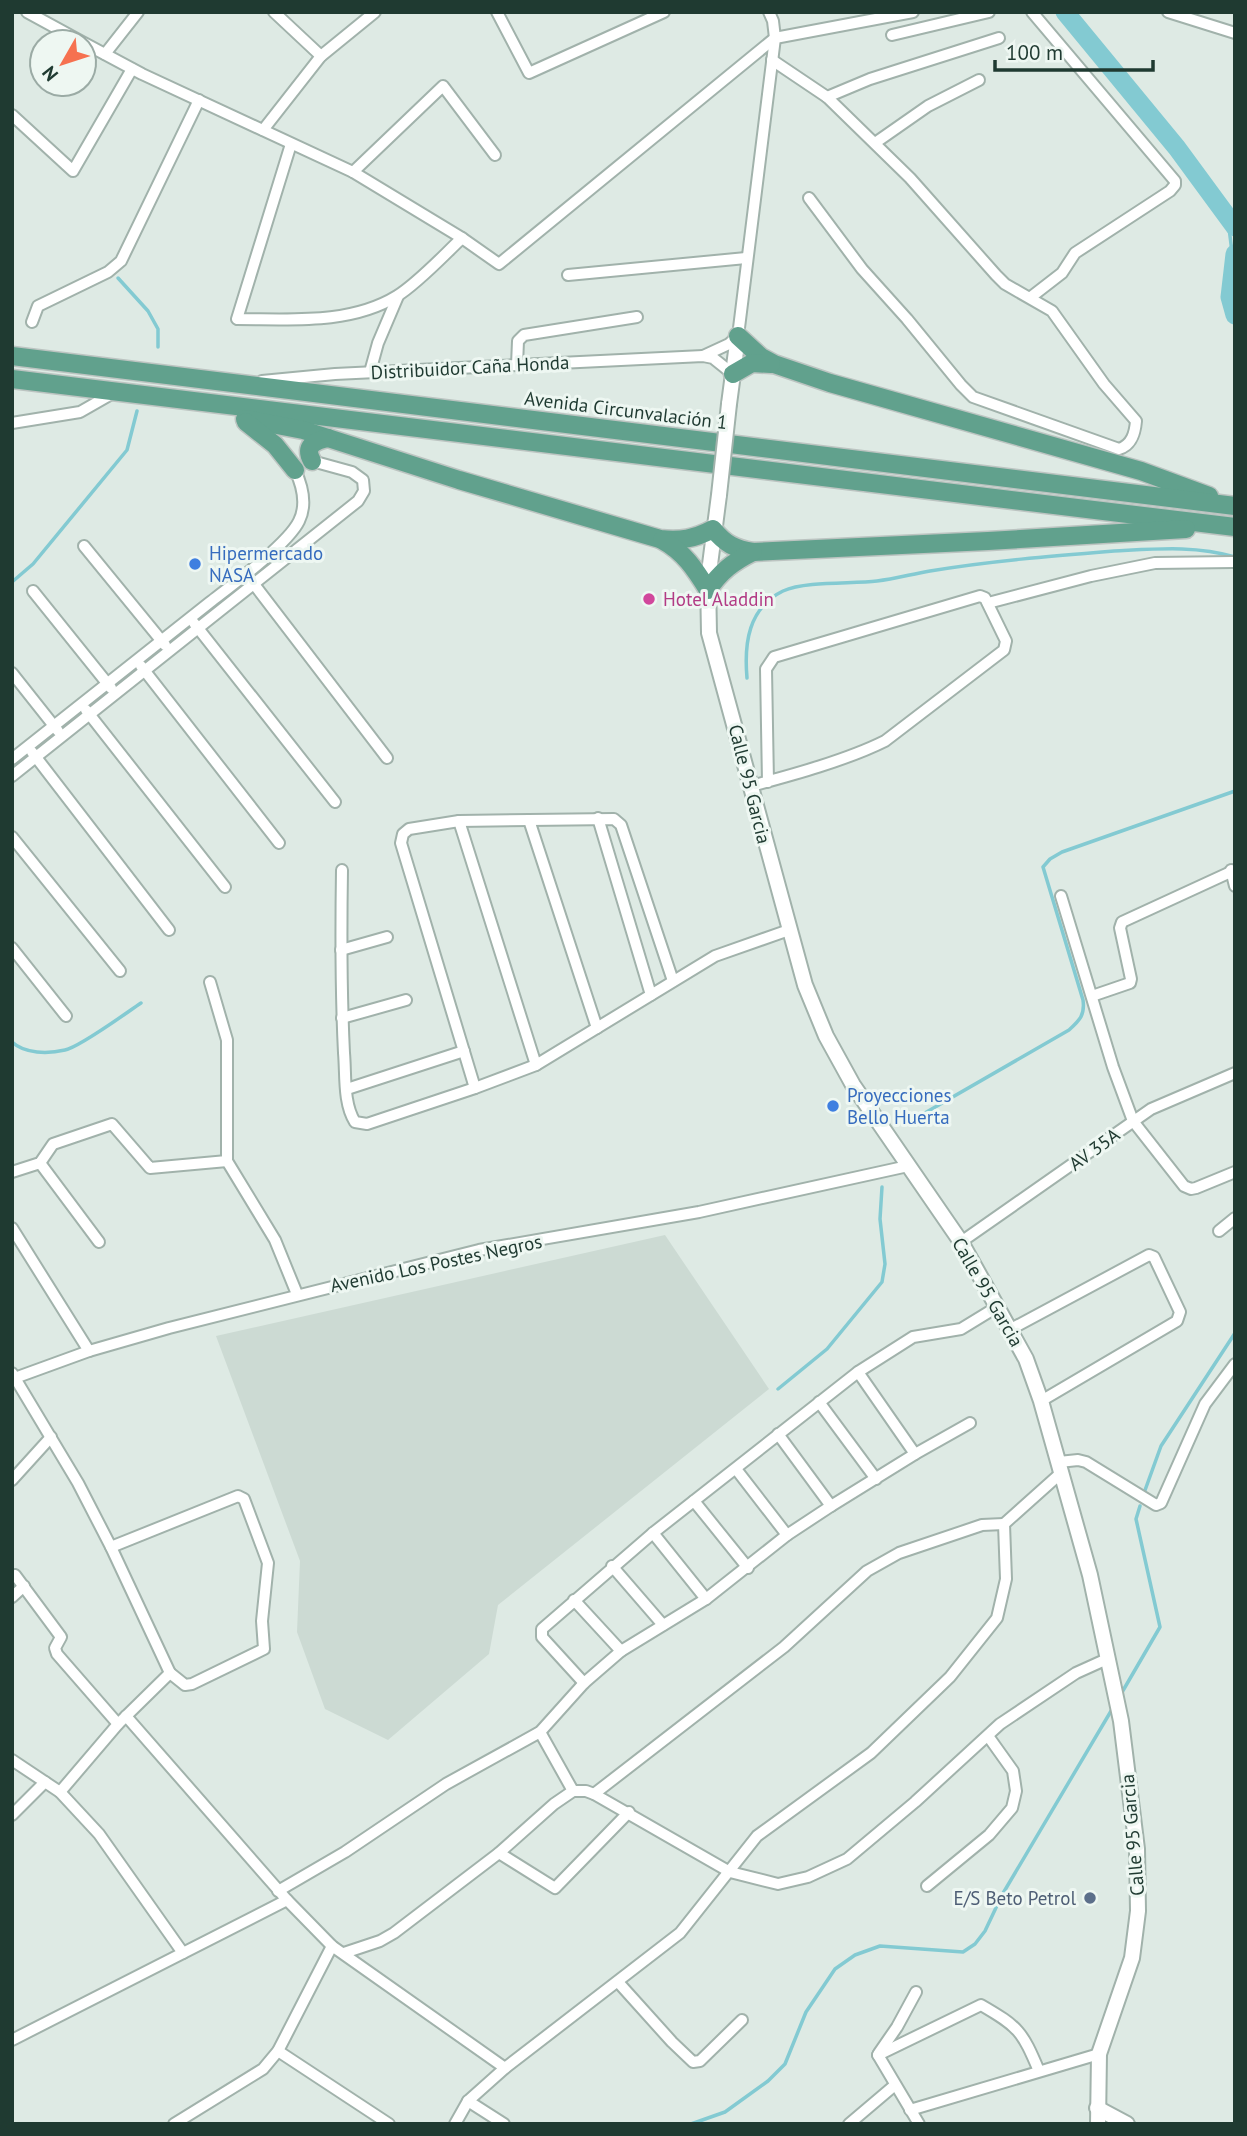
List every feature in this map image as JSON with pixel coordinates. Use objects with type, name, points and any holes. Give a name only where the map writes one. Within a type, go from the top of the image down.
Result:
[{"type":"main road","points":[[738,336],[761,357],[774,364],[830,383],[1141,471],[1235,506]]},
{"type":"main road","name":"Avenida Circunvalación 1","points":[[12,356],[1235,506]]},
{"type":"main road","points":[[733,373],[752,363],[774,364]]},
{"type":"main road","points":[[12,379],[1233,527]]},
{"type":"main road","points":[[150,397],[240,418],[303,429],[458,480],[660,539],[695,539],[713,530],[723,542],[737,549],[753,552],[1233,527]]},
{"type":"main road","points":[[240,418],[269,440],[295,470]]},
{"type":"main road","points":[[312,461],[309,455],[311,445],[314,441],[328,438]]},
{"type":"main road","points":[[660,539],[677,549],[693,566],[708,590],[729,565],[753,552]]},
{"type":"street","points":[[27,12],[57,28]]},
{"type":"street","points":[[105,54],[138,12]]},
{"type":"street","points":[[274,12],[321,57]]},
{"type":"street","points":[[263,130],[321,57],[375,12]]},
{"type":"street","points":[[497,12],[529,73],[664,12]]},
{"type":"street","points":[[738,336],[775,38],[774,21],[769,12]]},
{"type":"street","points":[[843,25],[850,12]]},
{"type":"street","points":[[98,50],[132,69],[353,172],[462,238],[499,264],[775,38],[913,12]]},
{"type":"street","points":[[892,35],[989,12]]},
{"type":"street","points":[[1031,297],[1062,273],[1075,253],[1170,191],[1175,181],[1032,12]]},
{"type":"street","points":[[1168,12],[1235,33]]},
{"type":"street","points":[[827,97],[870,79],[999,38]]},
{"type":"street","points":[[772,60],[827,97],[910,178],[1005,284],[1052,311],[1104,384],[1136,421],[1136,430],[1126,447],[1119,449],[973,397],[862,269],[809,198]]},
{"type":"street","points":[[12,115],[73,171],[132,69]]},
{"type":"street","points":[[875,144],[928,106],[979,80]]},
{"type":"street","points":[[353,172],[443,86],[495,155]]},
{"type":"street","points":[[32,322],[38,306],[108,272],[121,261],[199,100]]},
{"type":"street","points":[[290,144],[237,319],[352,314],[398,296],[462,238]]},
{"type":"street","points":[[568,275],[747,258]]},
{"type":"street","points":[[370,372],[378,343],[398,296]]},
{"type":"street","points":[[517,365],[518,341],[524,335],[637,317]]},
{"type":"street","name":"Distribuidor Caña Honda","points":[[238,383],[370,372],[703,356],[729,344],[738,336]]},
{"type":"street","name":"Calle 95 Garcia","points":[[738,336],[713,530],[708,590],[709,633],[789,930],[805,985],[826,1036],[853,1085],[961,1242],[1026,1359],[1041,1401],[1090,1575],[1121,1721],[1137,1849],[1138,1910],[1132,1958],[1099,2054],[1098,2124]]},
{"type":"street","points":[[703,356],[713,358],[733,373]]},
{"type":"street","points":[[12,424],[80,412],[115,392]]},
{"type":"street","points":[[12,759],[137,660],[165,645],[250,578],[358,501],[364,491],[363,480],[352,472],[312,461]]},
{"type":"street","points":[[250,578],[301,519],[303,496],[301,482],[295,470]]},
{"type":"street","points":[[84,547],[165,645]]},
{"type":"street","points":[[988,603],[1091,576],[1155,563],[1233,562]]},
{"type":"street","points":[[250,578],[387,758]]},
{"type":"street","points":[[33,591],[116,693]]},
{"type":"street","points":[[751,786],[768,782],[865,750],[885,741],[1004,650],[1006,641],[985,598],[980,596],[774,657],[766,669],[768,782]]},
{"type":"street","points":[[194,623],[335,802]]},
{"type":"street","points":[[12,776],[143,670],[165,645]]},
{"type":"street","points":[[137,660],[279,843]]},
{"type":"street","points":[[12,673],[62,736]]},
{"type":"street","points":[[82,704],[225,887]]},
{"type":"street","points":[[28,747],[169,930]]},
{"type":"street","points":[[598,818],[651,995]]},
{"type":"street","points":[[475,1088],[401,842],[403,834],[409,829],[459,821],[614,819],[621,825],[673,981]]},
{"type":"street","points":[[529,820],[597,1028]]},
{"type":"street","points":[[459,821],[536,1065]]},
{"type":"street","points":[[12,837],[120,971]]},
{"type":"street","points":[[342,870],[342,1018],[346,1089],[350,1114],[355,1122],[367,1124],[536,1065],[730,949],[789,930]]},
{"type":"street","points":[[1092,996],[1130,984],[1120,928],[1122,922],[1233,870],[1235,886]]},
{"type":"street","points":[[1061,896],[1133,1121],[1184,1186],[1196,1188],[1235,1172]]},
{"type":"street","points":[[341,950],[387,937]]},
{"type":"street","points":[[12,948],[66,1016]]},
{"type":"street","points":[[210,982],[227,1040],[227,1161],[275,1240],[298,1294]]},
{"type":"street","points":[[342,1018],[407,1000]]},
{"type":"street","points":[[346,1089],[464,1051]]},
{"type":"street","name":"AV 35A","points":[[961,1242],[1165,1101],[1235,1073]]},
{"type":"street","points":[[12,1172],[40,1163],[53,1144],[111,1124],[150,1168],[227,1161]]},
{"type":"street","points":[[40,1163],[99,1242]]},
{"type":"street","name":"Avenido Los Postes Negros","points":[[13,1377],[89,1351],[298,1294],[479,1250],[699,1212],[908,1166]]},
{"type":"street","points":[[1219,1231],[1235,1218]]},
{"type":"street","points":[[12,1228],[89,1351]]},
{"type":"street","points":[[1011,1329],[1149,1255],[1154,1257],[1180,1312],[1177,1321],[1041,1401]]},
{"type":"street","points":[[584,1683],[540,1633],[542,1629],[612,1566],[858,1372],[913,1336],[961,1329],[997,1307]]},
{"type":"street","points":[[594,1794],[784,1647],[876,1566],[899,1553],[982,1525],[1004,1524],[1060,1468],[1078,1460],[1086,1462],[1156,1505],[1161,1503],[1205,1404],[1235,1364]]},
{"type":"street","points":[[858,1372],[915,1454]]},
{"type":"street","points":[[13,1377],[51,1437],[111,1547],[170,1673],[185,1685],[192,1684],[264,1649],[262,1621],[268,1563],[244,1499],[238,1496],[111,1547]]},
{"type":"street","points":[[819,1402],[876,1479]]},
{"type":"street","points":[[278,1891],[345,1852],[446,1784],[540,1732],[584,1683],[621,1651],[706,1599],[788,1535],[831,1506],[970,1423]]},
{"type":"street","points":[[778,1434],[831,1506]]},
{"type":"street","points":[[12,1480],[51,1437]]},
{"type":"street","points":[[736,1469],[788,1535]]},
{"type":"street","points":[[694,1501],[748,1568]]},
{"type":"street","points":[[455,2124],[468,2101],[505,2068],[680,1933],[757,1836],[881,1744],[950,1677],[997,1618],[1006,1579],[1004,1524]]},
{"type":"street","points":[[653,1533],[706,1599]]},
{"type":"street","points":[[612,1566],[663,1625]]},
{"type":"street","points":[[15,1575],[61,1637],[55,1651],[332,1947],[505,2068]]},
{"type":"street","points":[[12,1597],[24,1586]]},
{"type":"street","points":[[574,1600],[621,1651]]},
{"type":"street","points":[[344,1953],[380,1941],[394,1933],[499,1853],[554,1804],[573,1791],[594,1794],[629,1812],[730,1872],[778,1884],[808,1877],[847,1859],[1000,1724],[1076,1673],[1107,1659]]},
{"type":"street","points":[[60,1792],[122,1720],[170,1673]]},
{"type":"street","points":[[540,1732],[573,1791]]},
{"type":"street","points":[[927,1886],[989,1835],[1012,1808],[1016,1791],[1013,1771],[988,1736]]},
{"type":"street","points":[[12,1760],[60,1792],[99,1834],[183,1953]]},
{"type":"street","points":[[12,1815],[45,1782]]},
{"type":"street","points":[[499,1853],[555,1888],[629,1812]]},
{"type":"street","points":[[12,2040],[286,1900]]},
{"type":"street","points":[[174,2124],[262,2069],[278,2051],[332,1947]]},
{"type":"street","points":[[618,1982],[693,2062],[701,2061],[742,2020]]},
{"type":"street","points":[[878,2055],[916,1992]]},
{"type":"street","points":[[878,2055],[981,2005],[1025,2036],[1038,2071]]},
{"type":"street","points":[[278,2051],[389,2124]]},
{"type":"street","points":[[910,2110],[1099,2054]]},
{"type":"street","points":[[878,2055],[919,2124]]},
{"type":"street","points":[[849,2124],[895,2085]]},
{"type":"street","points":[[468,2101],[504,2124]]},
{"type":"street","points":[[1097,2108],[1127,2124]]},
{"type":"shaded area","points":[[665,1235],[769,1389],[498,1605],[489,1654],[388,1740],[325,1709],[297,1632],[300,1561],[216,1336]]},
{"type":"waterway","points":[[1065,12],[1177,148],[1235,227]]},
{"type":"waterway","points":[[1228,220],[1235,276]]},
{"type":"waterway","points":[[1235,254],[1230,297],[1235,315]]},
{"type":"waterway","points":[[118,278],[148,311],[158,329],[158,347]]},
{"type":"waterway","points":[[12,582],[33,564],[127,450],[137,411]]},
{"type":"waterway","points":[[747,678],[746,652],[755,617],[771,598],[793,588],[877,581],[975,564],[1114,551],[1190,549],[1235,557]]},
{"type":"waterway","points":[[904,1125],[1069,1030],[1081,1017],[1083,1000],[1043,867],[1050,859],[1062,852],[1235,791]]},
{"type":"waterway","points":[[12,1042],[23,1049],[37,1052],[72,1048],[141,1003]]},
{"type":"waterway","points":[[778,1389],[827,1349],[882,1282],[885,1264],[880,1219],[882,1187]]},
{"type":"waterway","points":[[1144,1493],[1161,1446],[1235,1333]]},
{"type":"waterway","points":[[1121,1694],[1160,1627],[1136,1519],[1140,1506]]},
{"type":"waterway","points":[[691,2124],[725,2112],[768,2081],[785,2064],[806,2012],[835,1969],[855,1955],[880,1946],[963,1952],[975,1944],[1114,1706]]},
{"type":"place","name":"Hipermercado NASA","points":[[195,564]]},
{"type":"place","name":"Hotel Aladdin","points":[[649,599]]},
{"type":"place","name":"Proyecciones Bello Huerta","points":[[833,1106]]},
{"type":"place","name":"E/S Beto Petrol","points":[[1090,1898]]}]
